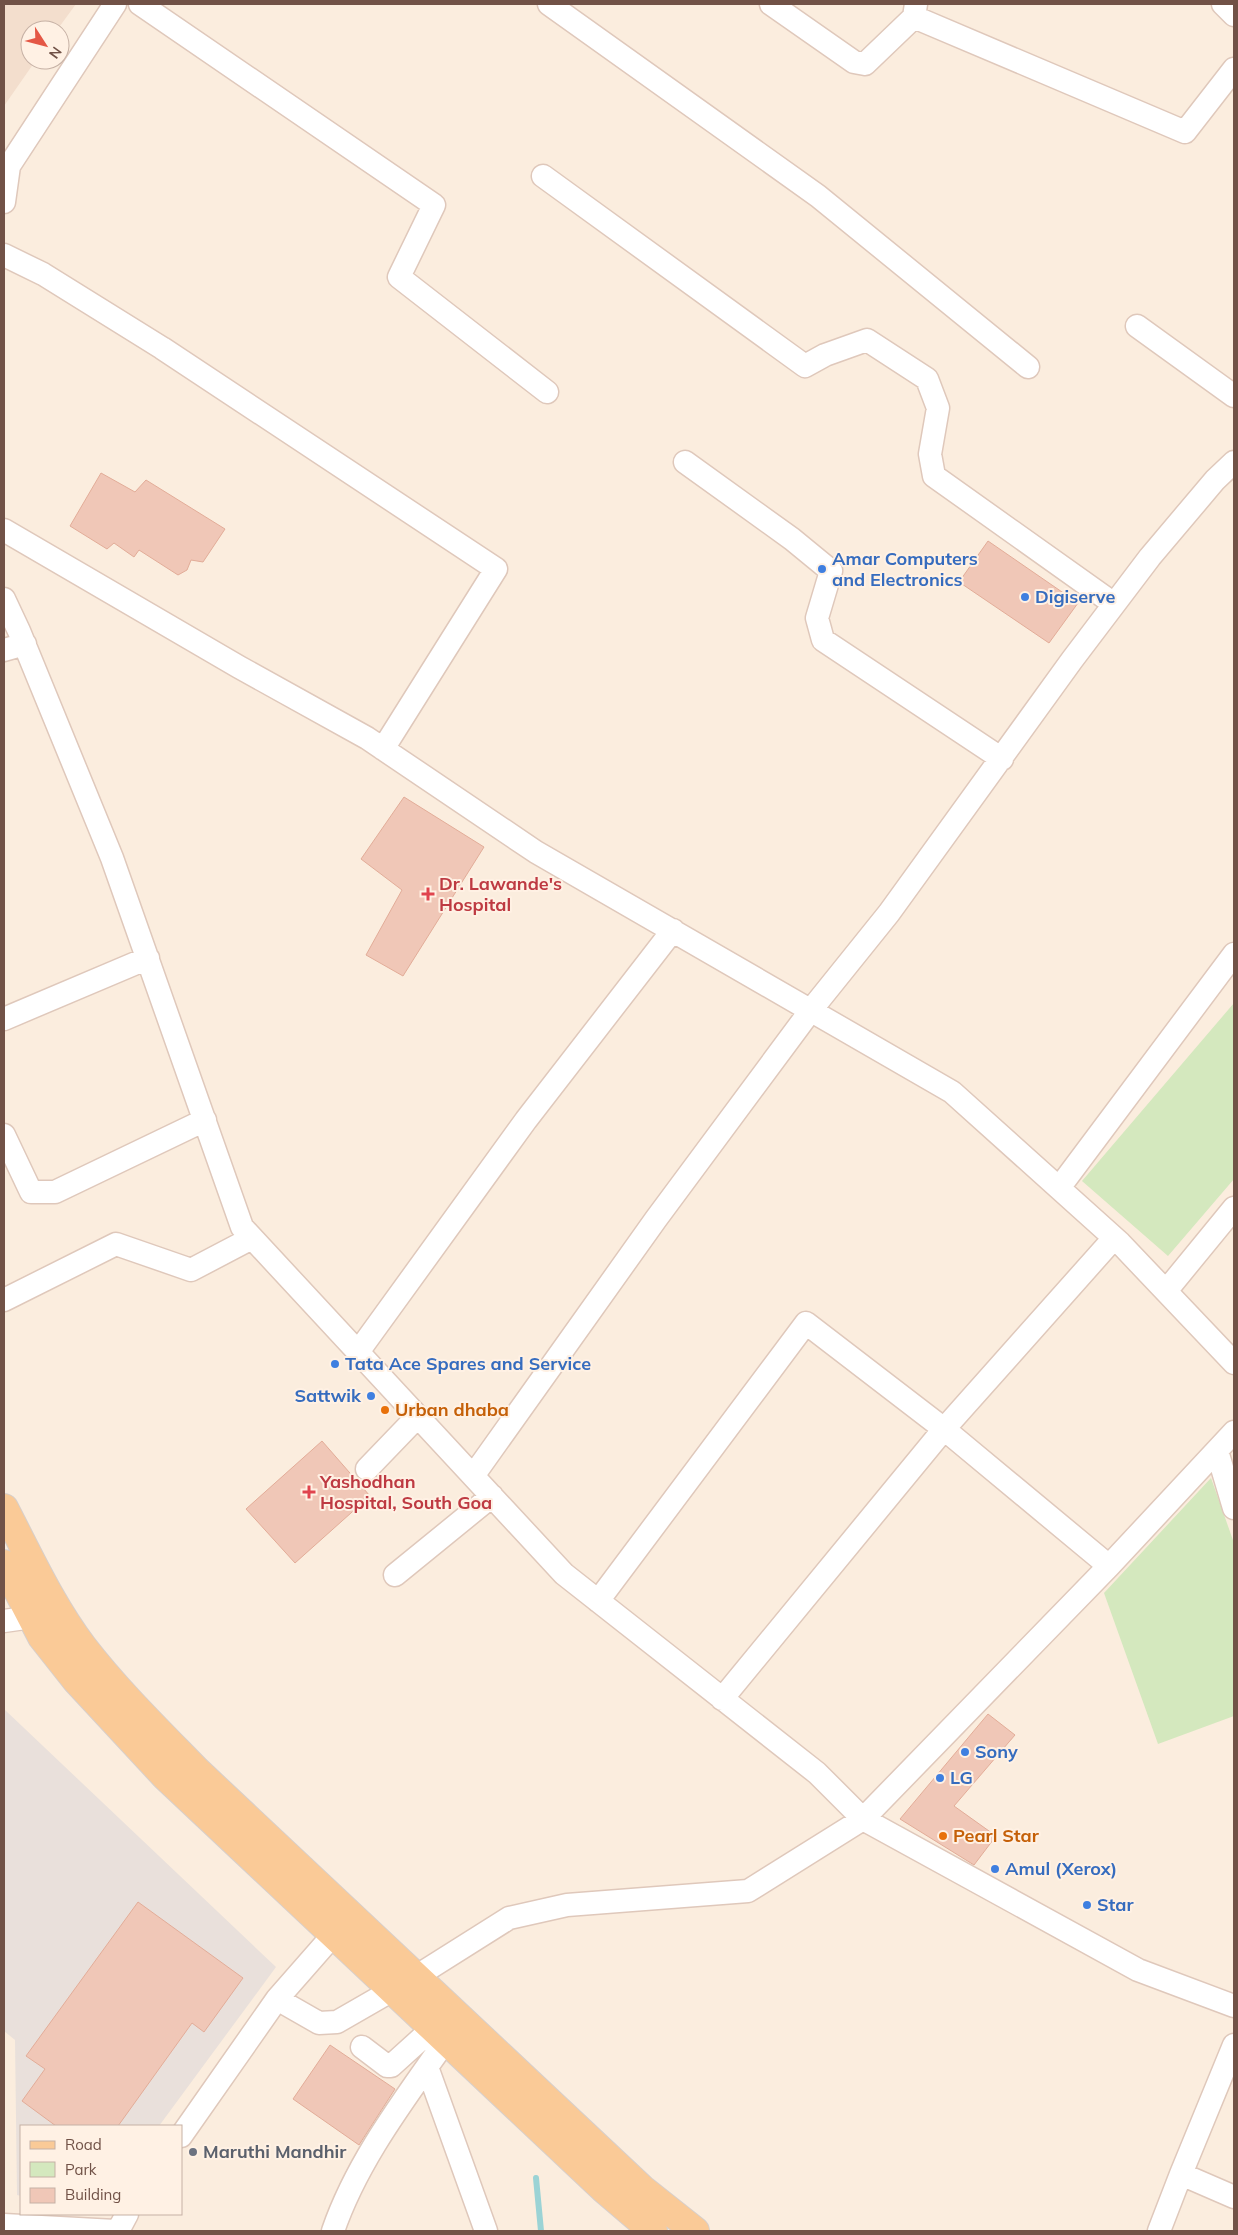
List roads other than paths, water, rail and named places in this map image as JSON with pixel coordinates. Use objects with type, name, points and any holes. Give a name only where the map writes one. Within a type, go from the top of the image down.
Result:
[{"type":"main road","points":[[4,1508],[49,1592],[82,1646],[130,1702],[196,1770],[642,2189],[695,2231]]},
{"type":"main road","points":[[4,1564],[42,1637],[76,1680],[165,1776],[604,2189],[653,2231]]},
{"type":"street","points":[[4,202],[9,166],[115,4]]},
{"type":"street","points":[[140,4],[434,205],[399,277],[547,392]]},
{"type":"street","points":[[549,4],[818,196],[1028,367]]},
{"type":"street","points":[[771,4],[854,62],[865,64],[915,10],[1185,132],[1234,69]]},
{"type":"street","points":[[1223,4],[1234,15]]},
{"type":"street","points":[[543,176],[805,366],[824,355],[866,340],[927,379],[938,408],[930,454],[934,476],[1114,604]]},
{"type":"street","points":[[4,255],[43,274],[162,348],[496,569],[383,749]]},
{"type":"street","points":[[1137,326],[1234,396]]},
{"type":"street","points":[[685,462],[792,539],[831,571],[816,618],[823,640],[1002,759]]},
{"type":"street","points":[[473,1476],[656,1219],[811,1010],[889,913],[1150,556],[1215,480],[1234,462]]},
{"type":"street","points":[[4,530],[383,749],[536,852],[952,1092],[1114,1238],[1234,1362]]},
{"type":"street","points":[[4,599],[14,647],[112,858],[242,1227],[564,1574],[817,1773],[863,1819],[1138,1970],[1231,1999]]},
{"type":"street","points":[[358,1352],[526,1120],[673,930]]},
{"type":"street","points":[[1059,1188],[1234,954]]},
{"type":"street","points":[[4,1019],[148,958]]},
{"type":"street","points":[[4,1136],[31,1192],[55,1192],[205,1120]]},
{"type":"street","points":[[1166,1291],[1234,1208]]},
{"type":"street","points":[[4,1300],[116,1244],[190,1270],[252,1238]]},
{"type":"street","points":[[722,1699],[944,1429],[1114,1238]]},
{"type":"street","points":[[598,1601],[806,1323],[944,1429],[1109,1566]]},
{"type":"street","points":[[367,1469],[418,1416]]},
{"type":"street","points":[[277,1999],[318,2024],[337,2022],[417,1976],[509,1918],[567,1905],[748,1891],[863,1819],[1109,1566],[1234,1432]]},
{"type":"street","points":[[1217,1451],[1234,1508]]},
{"type":"street","points":[[395,1575],[492,1496]]},
{"type":"street","points":[[4,1621],[32,1617]]},
{"type":"street","points":[[182,2135],[277,1999],[334,1934]]},
{"type":"street","points":[[362,2047],[387,2066],[391,2066],[439,2034]]},
{"type":"street","points":[[334,2231],[343,2202],[392,2118],[427,2067],[439,2034]]},
{"type":"street","points":[[1159,2231],[1234,2045]]},
{"type":"street","points":[[427,2067],[486,2231]]},
{"type":"street","points":[[1181,2174],[1234,2197]]},
{"type":"street","points":[[4,2225],[117,2231],[126,2215]]},
{"type":"waterway","points":[[536,2178],[541,2231]]},
{"type":"place","name":"Amar Computers and Electronics","points":[[822,569]]},
{"type":"place","name":"Digiserve","points":[[1025,597]]},
{"type":"place","name":"Dr. Lawande's Hospital","points":[[428,894]]},
{"type":"place","name":"Tata Ace Spares and Service","points":[[335,1364]]},
{"type":"place","name":"Sattwik","points":[[371,1396]]},
{"type":"place","name":"Urban dhaba","points":[[385,1410]]},
{"type":"place","name":"Yashodhan Hospital, South Goa","points":[[309,1492]]},
{"type":"place","name":"Sony","points":[[965,1752]]},
{"type":"place","name":"LG","points":[[940,1778]]},
{"type":"place","name":"Pearl Star","points":[[943,1836]]},
{"type":"place","name":"Amul (Xerox)","points":[[995,1869]]},
{"type":"place","name":"Star","points":[[1087,1905]]},
{"type":"place","name":"Maruthi Mandhir","points":[[193,2152]]}]
